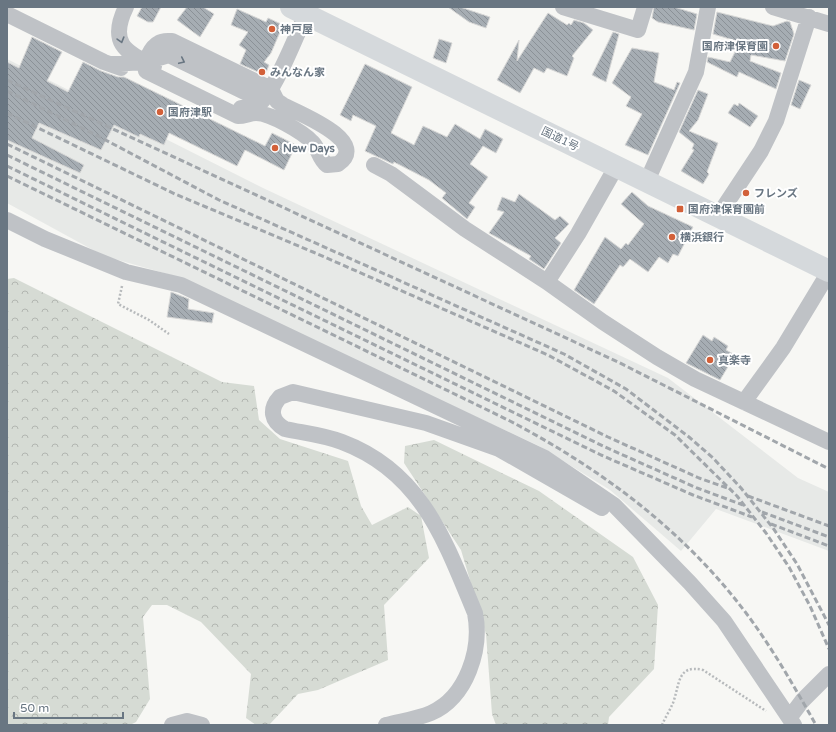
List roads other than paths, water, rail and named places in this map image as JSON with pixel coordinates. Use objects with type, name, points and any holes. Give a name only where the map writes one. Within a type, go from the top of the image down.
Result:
[{"type":"highway","name":"国道1号","points":[[299,11],[829,271]]},
{"type":"street","points":[[126,7],[122,15],[119,34],[121,44],[128,53],[145,67],[238,116],[256,113],[271,117],[306,136],[315,145],[320,157],[327,165],[338,164],[346,156],[346,148],[335,132],[283,105],[277,100],[271,89],[172,41],[160,42],[155,45],[145,67]]},
{"type":"street","points":[[563,7],[638,30],[645,7]]},
{"type":"street","points":[[647,181],[696,72],[708,7]]},
{"type":"street","points":[[773,7],[829,24]]},
{"type":"street","points":[[7,14],[104,62],[125,70],[145,67],[230,104],[243,108],[251,108],[259,104],[271,89],[299,11]]},
{"type":"street","points":[[718,216],[761,151],[776,121],[809,17]]},
{"type":"street","points":[[374,165],[391,174],[466,230],[547,282],[603,322],[657,357],[695,379],[829,442]]},
{"type":"street","points":[[547,282],[578,234],[616,167]]},
{"type":"street","points":[[7,220],[45,239],[126,272],[182,284],[545,458],[614,505],[637,527],[724,621],[792,721],[802,701],[829,674]]},
{"type":"street","points":[[744,402],[783,348],[829,271]]},
{"type":"street","points":[[386,725],[431,713],[449,700],[459,688],[474,660],[478,629],[475,613],[433,518],[413,491],[379,461],[353,447],[340,441],[285,429],[280,426],[272,416],[272,410],[280,397],[292,392],[426,423],[499,449],[637,527]]},
{"type":"street","points":[[172,725],[187,721],[202,725]]},
{"type":"railway","points":[[7,80],[618,362],[829,469]]},
{"type":"railway","points":[[7,91],[98,136],[219,200],[564,354],[626,389],[689,437],[713,458],[741,488],[773,528],[797,564],[829,625]]},
{"type":"railway","points":[[7,113],[175,194],[313,252],[548,355],[614,391],[675,435],[737,496],[766,533],[789,567],[810,606],[829,649]]},
{"type":"railway","points":[[7,144],[608,437],[699,478],[727,488]]},
{"type":"railway","points":[[7,155],[605,447],[697,488],[743,505]]},
{"type":"railway","points":[[7,166],[601,455],[693,495],[752,517]]},
{"type":"railway","points":[[7,176],[510,421],[578,460],[641,506],[698,557],[749,617],[767,643],[816,725]]},
{"type":"railway","points":[[748,496],[829,526]]},
{"type":"railway","points":[[762,512],[829,537]]},
{"type":"railway","points":[[771,524],[829,546]]},
{"type":"place","name":"神戸屋","points":[[272,29]]},
{"type":"place","name":"国府津保育園","points":[[776,46]]},
{"type":"place","name":"みんなん家","points":[[262,72]]},
{"type":"place","name":"国府津駅","points":[[160,112]]},
{"type":"place","name":"New Days","points":[[275,148]]},
{"type":"place","name":"フレンズ","points":[[746,193]]},
{"type":"place","name":"国府津保育園前","points":[[680,209]]},
{"type":"place","name":"横浜銀行","points":[[672,237]]},
{"type":"place","name":"真楽寺","points":[[710,360]]}]
